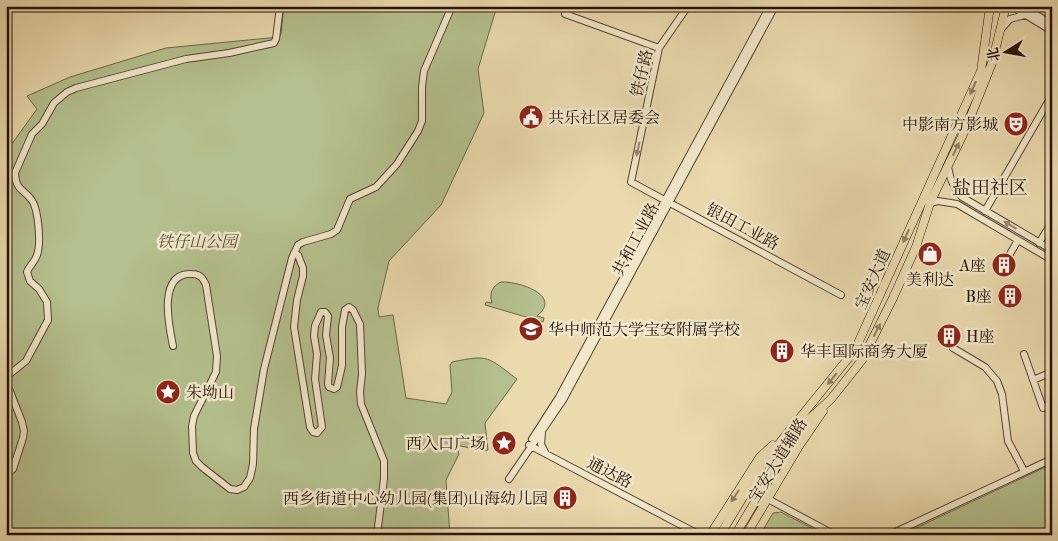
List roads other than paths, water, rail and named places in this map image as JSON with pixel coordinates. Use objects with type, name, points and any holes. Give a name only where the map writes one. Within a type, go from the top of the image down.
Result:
[{"type":"main road","name":"宝安大道","points":[[720,535],[765,462],[787,432],[855,350],[980,72],[990,6]]},
{"type":"main road","name":"宝安大道","points":[[736,535],[793,439],[806,422],[831,399],[862,360],[883,319],[916,246],[930,203],[966,128],[992,63],[1006,6]]},
{"type":"main road","name":"宝安大道辅路","points":[[746,535],[799,446],[831,399]]},
{"type":"main road","name":"宝安大道辅路","points":[[710,535],[760,457],[787,432]]},
{"type":"street","points":[[6,475],[12,469],[24,431],[6,377],[26,361],[48,320],[47,302],[39,289],[30,281],[27,272],[36,259],[39,249],[37,211],[30,198],[18,187],[15,173],[32,134],[42,124],[54,103],[76,88],[186,59],[229,53],[274,43],[280,6]]},
{"type":"street","points":[[173,346],[168,319],[170,288],[174,281],[183,275],[198,274],[203,278],[206,285],[217,356],[216,372],[194,416],[192,426],[193,453],[196,461],[202,467],[230,489],[244,488],[250,478],[254,429],[264,369],[298,245],[331,234],[337,230],[350,199],[376,187],[397,164],[418,131],[422,120],[424,71],[452,6]]},
{"type":"street","name":"铁仔路","points":[[631,182],[659,48],[688,6]]},
{"type":"street","name":"共和工业路","points":[[507,479],[563,400],[770,6]]},
{"type":"street","name":"共和工业路","points":[[530,446],[561,394],[776,6]]},
{"type":"street","points":[[1011,6],[1028,11],[1052,24]]},
{"type":"street","points":[[1021,6],[1052,31]]},
{"type":"street","points":[[1000,31],[1010,19],[1028,11]]},
{"type":"street","points":[[565,14],[659,48]]},
{"type":"street","points":[[985,211],[1052,95]]},
{"type":"street","points":[[948,166],[950,179],[962,197],[1052,250]]},
{"type":"street","name":"银田工业路","points":[[631,182],[841,295]]},
{"type":"street","points":[[957,204],[956,198],[958,196],[962,197]]},
{"type":"street","points":[[930,203],[938,201],[957,204],[1052,260]]},
{"type":"street","points":[[1039,243],[1052,222]]},
{"type":"street","points":[[1010,254],[1018,240]]},
{"type":"street","points":[[296,254],[303,268],[303,276],[297,300],[294,327],[310,427],[313,432],[317,433],[322,427],[315,379],[317,354],[314,336],[318,315],[321,312],[325,312],[328,316],[326,335],[330,358],[328,384],[330,388],[334,389],[337,387],[342,366],[342,327],[345,310],[349,307],[358,318],[362,363],[360,392],[384,466],[377,535]]},
{"type":"street","points":[[953,348],[985,367],[997,381],[1002,394],[1008,441],[1024,471]]},
{"type":"street","points":[[1024,354],[1043,408],[1052,403]]},
{"type":"street","points":[[1033,380],[1052,372]]},
{"type":"street","points":[[545,427],[540,444],[544,452],[552,457]]},
{"type":"street","name":"通达路","points":[[530,446],[700,535]]},
{"type":"street","points":[[889,535],[1052,458]]},
{"type":"street","points":[[768,499],[835,535]]},
{"type":"place","name":"共乐社区居委会","points":[[531,117]]},
{"type":"place","name":"中影南方影城","points":[[1016,124]]},
{"type":"place","name":"美利达","points":[[930,254]]},
{"type":"place","name":"A座","points":[[1004,265]]},
{"type":"place","name":"B座","points":[[1010,296]]},
{"type":"place","name":"华中师范大学宝安附属学校","points":[[531,329]]},
{"type":"place","name":"H座","points":[[949,336]]},
{"type":"place","name":"华丰国际商务大厦","points":[[782,351]]},
{"type":"place","name":"朱坳山","points":[[168,392]]},
{"type":"place","name":"西入口广场","points":[[504,443]]},
{"type":"place","name":"西乡街道中心幼儿园(集团)山海幼儿园","points":[[565,498]]},
{"type":"district","name":"盐田社区","points":[[990,187]]},
{"type":"park label","name":"铁仔山公园","points":[[197,241]]}]
